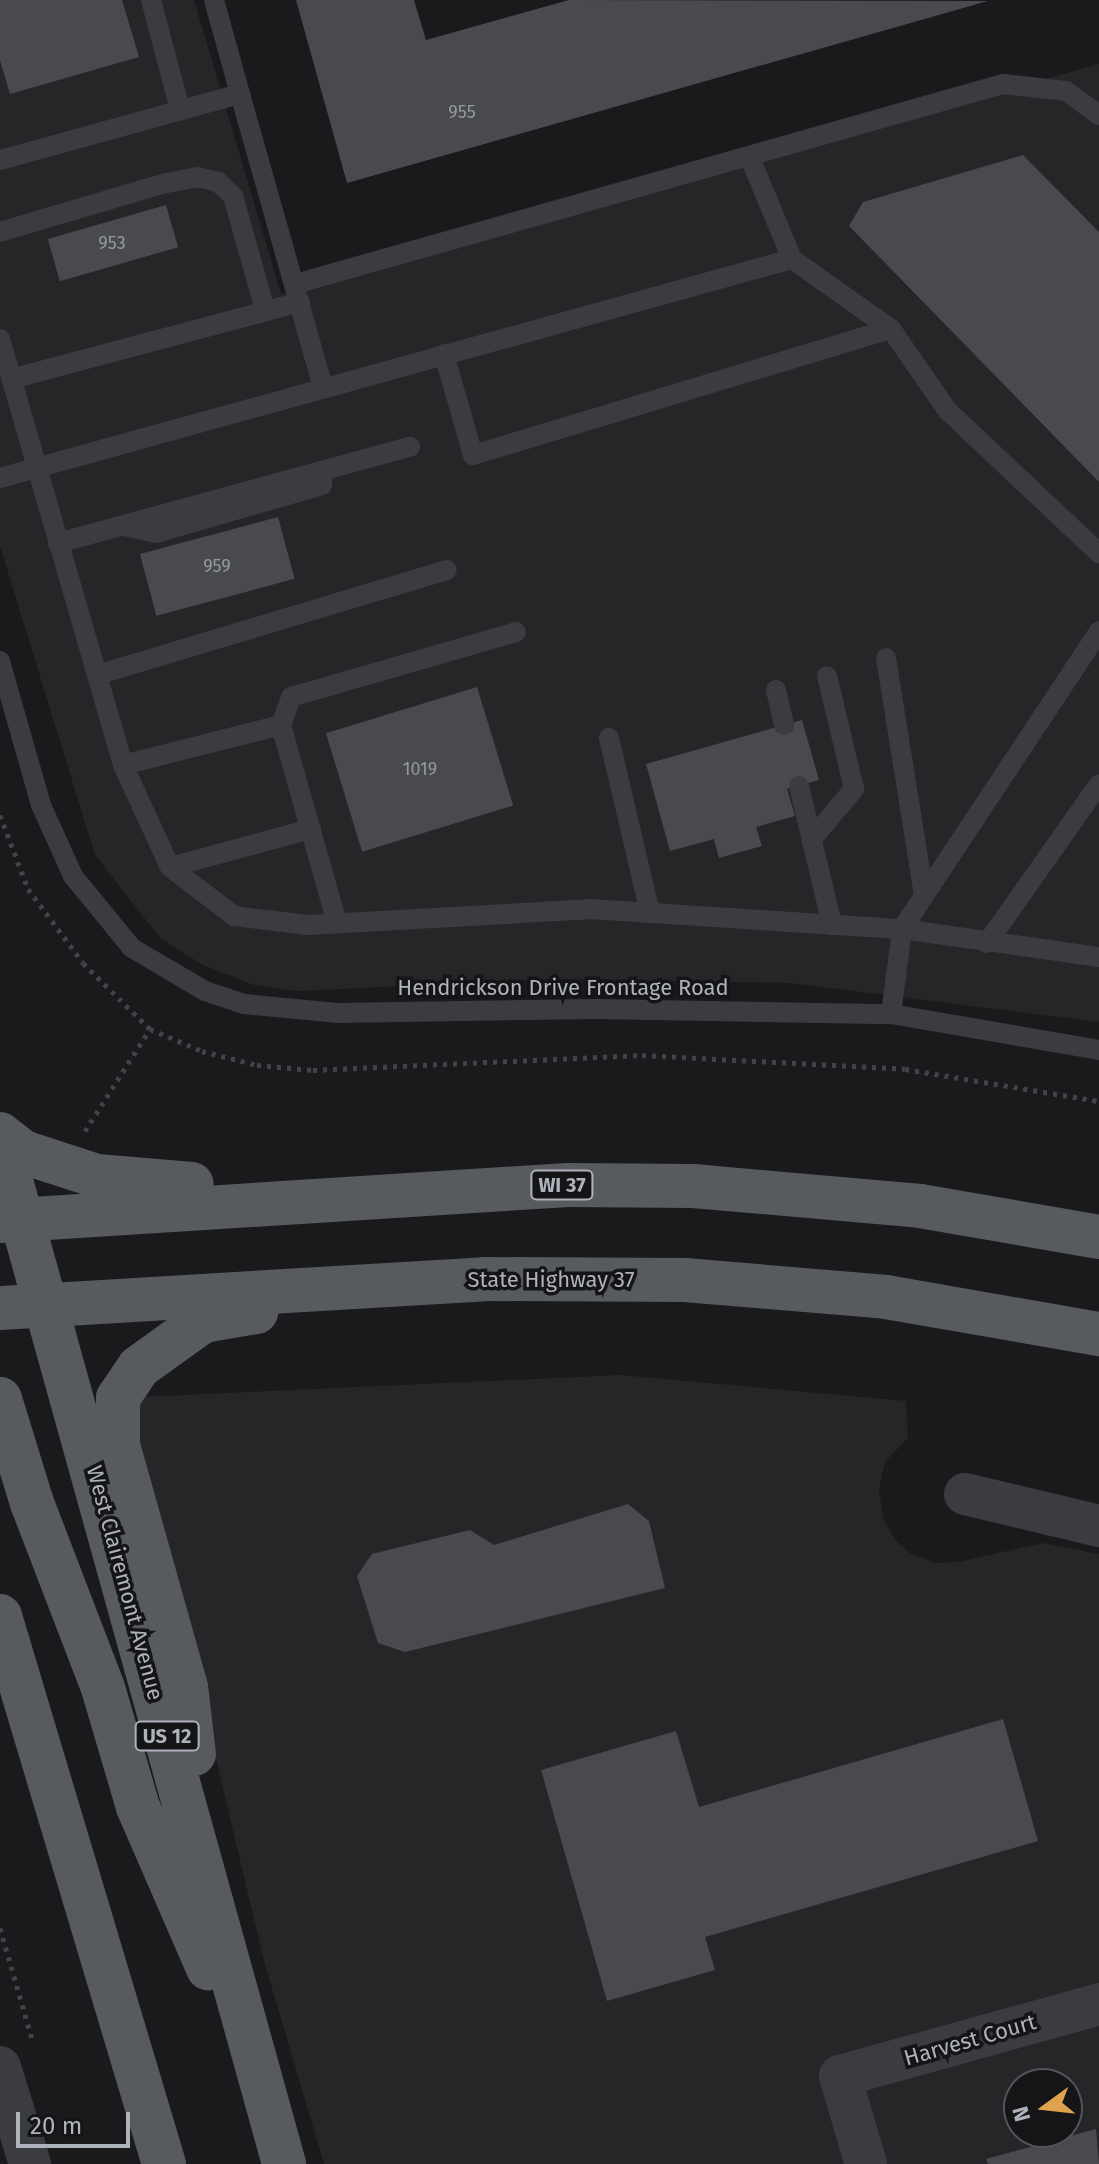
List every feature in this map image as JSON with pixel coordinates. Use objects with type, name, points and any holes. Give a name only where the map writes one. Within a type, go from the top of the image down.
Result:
[{"type":"main road","points":[[0,1134],[23,1152],[67,1168],[145,1184],[428,1174],[475,1191]]},
{"type":"main road","name":"West Clairemont Avenue","points":[[0,1141],[12,1221],[50,1308],[284,2164]]},
{"type":"main road","name":"WI 37","points":[[12,1221],[568,1185],[817,1194],[1099,1237]]},
{"type":"main road","points":[[0,1278],[50,1308]]},
{"type":"main road","name":"State Highway 37","points":[[0,1308],[50,1308],[246,1290],[515,1279],[782,1285],[886,1297],[1099,1334]]},
{"type":"main road","points":[[212,1903],[186,1687],[118,1445],[118,1398],[139,1367],[203,1321],[425,1283]]},
{"type":"main road","points":[[0,1399],[32,1503],[103,1688],[138,1807],[263,2087]]},
{"type":"main road","points":[[0,1616],[164,2164]]},
{"type":"street","points":[[965,1494],[1099,1526]]},
{"type":"street","name":"Harvest Court","points":[[866,2164],[840,2076],[1099,2004]]},
{"type":"street","points":[[0,2067],[30,2164]]},
{"type":"lane","points":[[151,0],[180,110]]},
{"type":"lane","points":[[214,0],[323,388]]},
{"type":"lane","points":[[11,379],[265,310],[298,293],[1003,84],[1066,91],[1099,115]]},
{"type":"lane","points":[[0,160],[240,94]]},
{"type":"lane","points":[[750,158],[792,259],[891,329],[947,410],[1099,553]]},
{"type":"lane","points":[[0,232],[162,184],[197,177],[218,182],[233,196],[265,310]]},
{"type":"lane","points":[[0,478],[792,259]]},
{"type":"lane","points":[[444,354],[473,455],[891,329]]},
{"type":"lane","points":[[0,339],[123,765],[170,867],[234,916],[307,925],[590,909],[902,929],[1099,957]]},
{"type":"lane","points":[[58,543],[410,447]]},
{"type":"lane","points":[[97,675],[447,570]]},
{"type":"lane","points":[[891,1014],[902,929],[1099,631]]},
{"type":"lane","points":[[337,923],[281,725],[291,697],[516,632]]},
{"type":"lane","points":[[886,658],[924,896]]},
{"type":"lane","name":"Hendrickson Drive Frontage Road","points":[[0,661],[41,805],[73,876],[102,917],[166,971],[244,1004],[287,1011],[891,1014],[1099,1050]]},
{"type":"lane","points":[[811,840],[854,789],[827,676]]},
{"type":"lane","points":[[776,690],[784,725]]},
{"type":"lane","points":[[123,765],[281,725]]},
{"type":"lane","points":[[609,738],[650,913]]},
{"type":"lane","points":[[987,943],[1099,784]]},
{"type":"lane","points":[[799,786],[832,925]]},
{"type":"lane","points":[[170,867],[311,829]]},
{"type":"path","points":[[80,1141],[150,1029]]},
{"type":"shaded area","points":[[0,0],[194,0],[281,294],[1099,64],[1099,1022],[790,983],[552,979],[298,991],[254,985],[203,965],[161,939],[95,855],[0,546]]},
{"type":"shaded area","points":[[620,1375],[906,1401],[908,1438],[885,1462],[879,1490],[883,1518],[895,1540],[910,1553],[935,1563],[958,1562],[1043,1543],[1099,1554],[1099,2164],[324,2164],[264,1961],[185,1628],[118,1398]]},
{"type":"building","points":[[0,0],[122,0],[139,57],[10,94],[0,60]]},
{"type":"building","points":[[296,0],[414,0],[426,40],[569,0],[988,1],[347,183]]},
{"type":"building","points":[[1023,155],[1099,232],[1099,482],[849,226],[863,202]]},
{"type":"building","points":[[166,205],[178,247],[60,281],[48,239]]},
{"type":"building","points":[[278,517],[295,579],[156,616],[140,554]]},
{"type":"building","points":[[477,687],[513,806],[362,852],[326,733]]},
{"type":"building","points":[[802,720],[819,780],[787,789],[795,816],[756,827],[762,846],[719,858],[714,839],[670,851],[646,764]]},
{"type":"building","points":[[628,1504],[649,1521],[665,1588],[405,1652],[378,1643],[357,1576],[372,1554],[470,1530],[494,1545]]},
{"type":"building","points":[[1003,1719],[1038,1841],[705,1937],[715,1970],[607,2001],[541,1770],[676,1731],[699,1807]]},
{"type":"building","points":[[1096,2129],[1099,2164],[988,2164],[986,2159],[1026,2148],[1083,2148],[1083,2133]]}]
